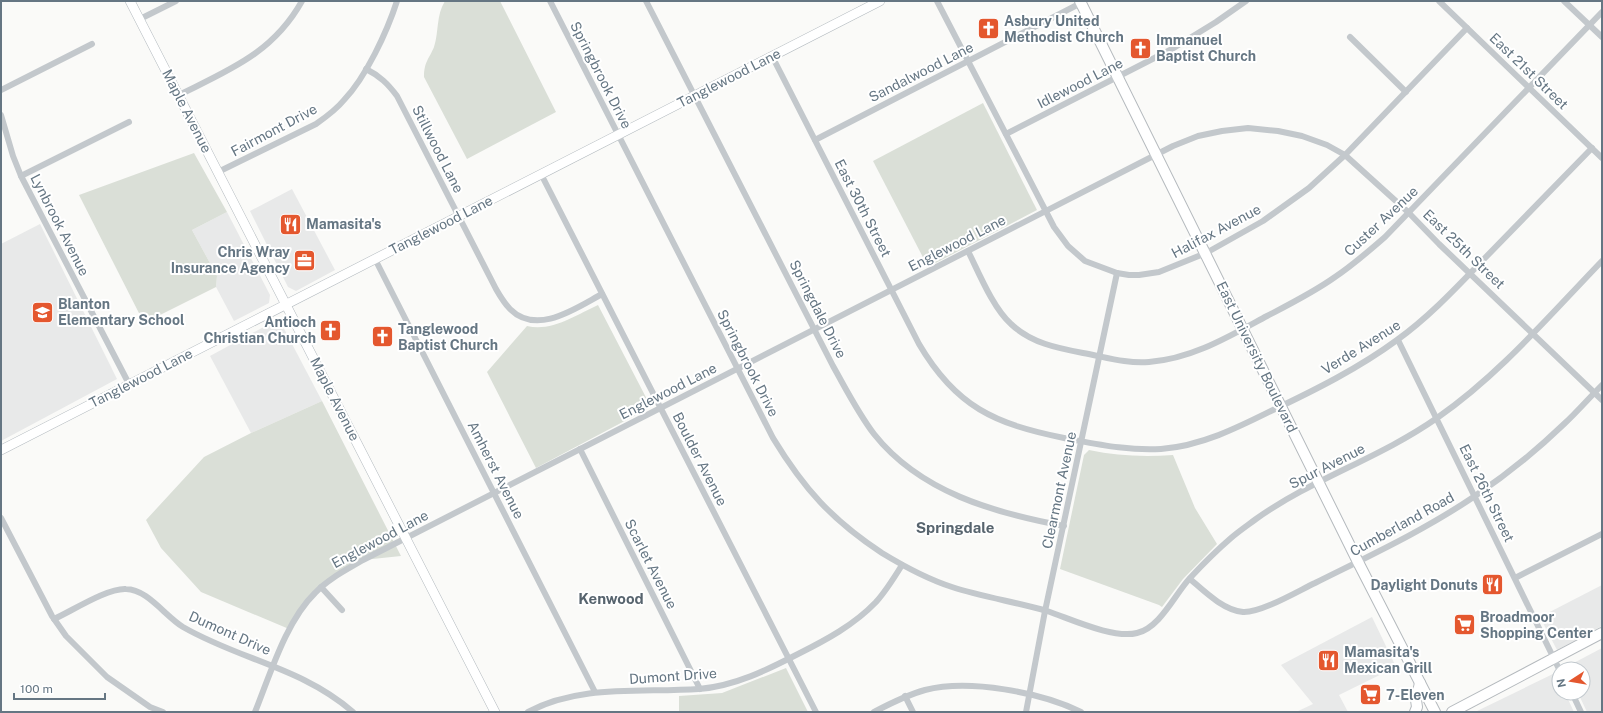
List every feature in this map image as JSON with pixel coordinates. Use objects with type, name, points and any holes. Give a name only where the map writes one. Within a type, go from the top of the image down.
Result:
[{"type":"main road","name":"Maple Avenue","points":[[130,1],[495,712]]},
{"type":"main road","name":"Tanglewood Lane","points":[[1,450],[880,1]]},
{"type":"main road","name":"East University Boulevard","points":[[1080,2],[1244,329],[1358,562],[1435,712]]},
{"type":"main road","points":[[1452,712],[1602,633]]},
{"type":"main road","points":[[1416,712],[1416,700],[1420,683]]},
{"type":"street","points":[[140,19],[176,1]]},
{"type":"street","points":[[179,95],[244,62],[256,54],[277,35],[302,1]]},
{"type":"street","name":"Fairmont Drive","points":[[218,172],[316,124],[330,114],[345,100],[366,69],[390,22],[397,1]]},
{"type":"street","name":"Springbrook Drive","points":[[550,1],[773,438],[787,462],[814,496],[840,523],[902,565],[928,578],[951,587],[1045,611]]},
{"type":"street","name":"Springdale Drive","points":[[646,1],[837,372],[862,417],[885,446],[910,468],[946,490],[984,507],[1031,520],[1064,526]]},
{"type":"street","name":"Halifax Avenue","points":[[937,1],[1054,227],[1068,246],[1085,261],[1117,273],[1134,275],[1149,274],[1169,268],[1206,253],[1263,221],[1286,206],[1309,188],[1345,155],[1467,28]]},
{"type":"street","name":"Idlewood Lane","points":[[1006,134],[1117,78],[1193,37],[1246,1]]},
{"type":"street","name":"East 21st Street","points":[[1439,1],[1602,158]]},
{"type":"street","points":[[1564,1],[1602,37]]},
{"type":"street","name":"Sandalwood Lane","points":[[815,140],[1080,2]]},
{"type":"street","name":"Custer Avenue","points":[[968,251],[1000,311],[1020,332],[1034,340],[1049,346],[1134,363],[1177,358],[1204,348],[1289,306],[1335,277],[1385,237],[1602,12]]},
{"type":"street","points":[[1350,38],[1406,92]]},
{"type":"street","points":[[1,90],[92,44]]},
{"type":"street","name":"East 30th Street","points":[[772,56],[907,321],[928,360],[939,374],[957,393],[983,412],[1007,423],[1050,435],[1082,441]]},
{"type":"street","name":"Stillwood Lane","points":[[366,69],[384,80],[397,96],[460,216],[496,289],[505,304],[515,314],[530,320],[546,320],[572,310],[602,294]]},
{"type":"street","name":"Lynbrook Avenue","points":[[1,115],[13,156],[21,176],[129,384]]},
{"type":"street","points":[[21,176],[129,122]]},
{"type":"street","name":"East 25th Street","points":[[1157,155],[1173,146],[1198,136],[1248,128],[1278,131],[1302,136],[1327,145],[1345,155],[1408,212],[1439,244],[1533,332],[1602,400]]},
{"type":"street","name":"Verde Avenue","points":[[1082,441],[1119,448],[1162,449],[1198,442],[1233,430],[1358,366],[1398,340],[1431,313],[1592,148]]},
{"type":"street","name":"Englewood Lane","points":[[255,712],[291,624],[302,607],[321,587],[363,560],[1157,155]]},
{"type":"street","name":"Boulder Avenue","points":[[541,174],[816,712]]},
{"type":"street","name":"Amherst Avenue","points":[[375,259],[595,692]]},
{"type":"street","name":"Spur Avenue","points":[[1045,611],[1120,633],[1136,633],[1148,628],[1155,623],[1190,579],[1233,536],[1274,507],[1379,453],[1436,419],[1481,384],[1602,261]]},
{"type":"street","name":"Clearmont Avenue","points":[[1026,712],[1045,611],[1117,273]]},
{"type":"street","name":"East 26th Street","points":[[1398,340],[1556,661]]},
{"type":"street","name":"Cumberland Road","points":[[1190,579],[1227,607],[1237,611],[1247,612],[1271,604],[1358,562],[1423,528],[1475,496],[1548,439],[1602,385]]},
{"type":"street","name":"Scarlet Avenue","points":[[580,449],[700,689]]},
{"type":"street","points":[[1,518],[54,620],[66,636],[107,677],[150,707],[163,712]]},
{"type":"street","points":[[1515,578],[1602,534]]},
{"type":"street","name":"Dumont Drive","points":[[528,712],[561,698],[595,692],[700,689],[725,685],[763,673],[830,637],[861,616],[876,602],[890,585],[902,565]]},
{"type":"street","points":[[321,587],[342,610]]},
{"type":"street","name":"Dumont Drive","points":[[54,620],[114,590],[133,590],[144,595],[166,615],[194,633],[274,665],[322,689],[353,712]]},
{"type":"street","points":[[874,712],[905,696],[936,688],[966,686],[1029,694],[1061,703],[1081,712]]},
{"type":"street","points":[[905,696],[913,712]]},
{"type":"street","points":[[1576,701],[1581,712]]},
{"type":"shaded area","points":[[445,1],[500,1],[556,112],[467,159],[424,77],[426,64],[436,41],[440,12]]},
{"type":"shaded area","points":[[983,103],[1037,210],[928,267],[873,161]]},
{"type":"shaded area","points":[[194,153],[227,212],[192,230],[217,276],[216,287],[144,323],[79,195]]},
{"type":"shaded area","points":[[292,189],[335,270],[296,291],[288,287],[250,211]]},
{"type":"shaded area","points":[[227,212],[270,295],[269,303],[234,321],[216,287],[217,276],[192,230]]},
{"type":"shaded area","name":"Blanton Elementary School","points":[[40,224],[117,379],[1,441],[1,244]]},
{"type":"shaded area","points":[[598,305],[651,407],[536,468],[487,372],[527,326],[546,327],[555,325]]},
{"type":"shaded area","points":[[271,323],[281,323],[322,401],[251,433],[210,356]]},
{"type":"shaded area","points":[[322,401],[401,556],[363,560],[321,587],[289,629],[201,592],[161,548],[146,520],[204,457],[251,433]]},
{"type":"shaded area","points":[[1089,450],[1131,456],[1173,455],[1195,508],[1217,544],[1183,579],[1162,607],[1060,569],[1084,455]]},
{"type":"shaded area","points":[[1602,585],[1602,626],[1557,650],[1540,617]]},
{"type":"shaded area","points":[[1372,617],[1396,667],[1339,695],[1348,712],[1296,712],[1313,704],[1281,665]]},
{"type":"shaded area","points":[[1602,648],[1602,712],[1587,712],[1582,701],[1591,701],[1591,661],[1577,661]]},
{"type":"shaded area","points":[[786,668],[808,712],[679,712],[679,696],[722,693]]},
{"type":"shaded area","points":[[1551,675],[1551,701],[1569,701],[1574,712],[1475,712]]},
{"type":"place","name":"Asbury United Methodist Church","points":[[989,29]]},
{"type":"place","name":"Immanuel Baptist Church","points":[[1141,48]]},
{"type":"place","name":"Mamasita's","points":[[291,224]]},
{"type":"place","name":"Chris Wray Insurance Agency","points":[[305,260]]},
{"type":"place","name":"Blanton Elementary School","points":[[42,312]]},
{"type":"place","name":"Antioch Christian Church","points":[[331,330]]},
{"type":"place","name":"Tanglewood Baptist Church","points":[[382,337]]},
{"type":"place","name":"Daylight Donuts","points":[[1493,585]]},
{"type":"place","name":"Broadmoor Shopping Center","points":[[1464,625]]},
{"type":"place","name":"Mamasita's Mexican Grill","points":[[1329,660]]},
{"type":"place","name":"7-Eleven","points":[[1370,695]]},
{"type":"district","name":"Springdale","points":[[955,527]]},
{"type":"district","name":"Kenwood","points":[[611,598]]}]
